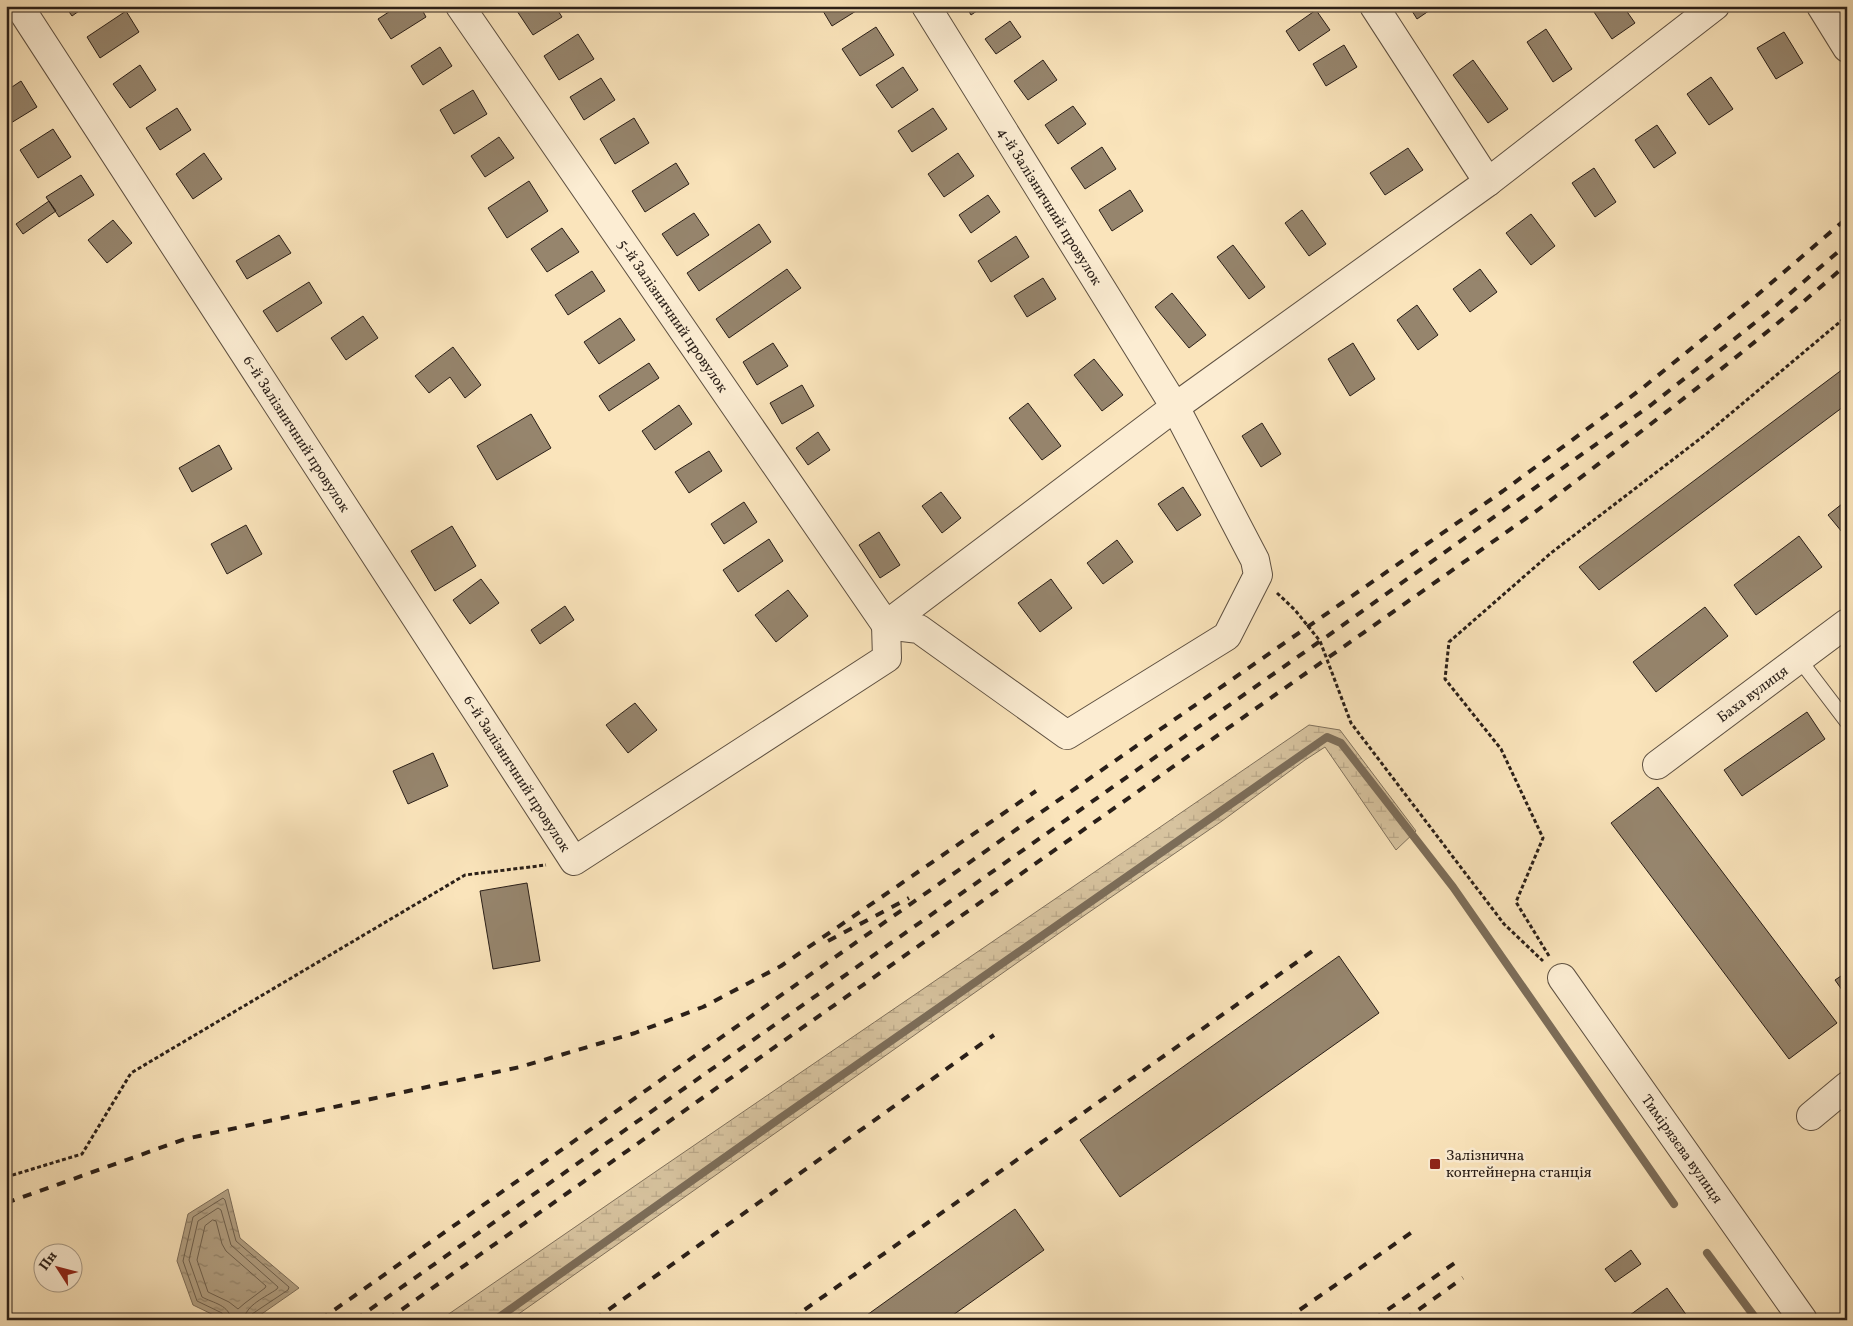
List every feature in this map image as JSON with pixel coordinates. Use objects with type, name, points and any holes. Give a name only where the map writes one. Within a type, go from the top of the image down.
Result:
[{"type":"street","name":"6-й Залізничний провулок","points":[[19,6],[574,861]]},
{"type":"street","name":"5-й Залізничний провулок","points":[[460,6],[886,625]]},
{"type":"street","name":"4-й Залізничний провулок","points":[[926,6],[1175,407],[1255,560],[1258,575]]},
{"type":"street","points":[[1374,6],[1488,182]]},
{"type":"street","points":[[886,625],[1175,407],[1488,182],[1715,6]]},
{"type":"street","points":[[1821,6],[1847,48]]},
{"type":"street","points":[[886,625],[919,628],[1067,735],[1227,636],[1258,575]]},
{"type":"street","name":"Баха вулиця","points":[[1657,765],[1847,623]]},
{"type":"street","points":[[574,861],[888,658],[886,625]]},
{"type":"street","name":"Тимірязєва вулиця","points":[[1562,978],[1803,1320]]},
{"type":"street","points":[[1810,1116],[1847,1086]]},
{"type":"lane","points":[[1799,659],[1847,722]]},
{"type":"path","points":[[1562,978],[1516,902],[1543,838],[1501,749],[1445,679],[1449,642],[1551,553],[1705,435],[1847,316]]},
{"type":"path","points":[[1258,575],[1295,610],[1320,641],[1351,722],[1504,924],[1562,978]]},
{"type":"path","points":[[6,1177],[82,1154],[131,1074],[465,875],[574,861]]},
{"type":"green space","points":[[1309,725],[1340,730],[1416,831],[1396,850],[1325,747],[510,1320],[440,1320],[657,1171]]},
{"type":"water","points":[[228,1189],[240,1238],[299,1288],[253,1320],[224,1320],[193,1305],[177,1261],[188,1214]]},
{"type":"building","points":[[65,6],[86,6],[72,16]]},
{"type":"building","points":[[398,6],[420,6],[426,17],[391,39],[378,19]]},
{"type":"building","points":[[525,6],[555,6],[562,17],[533,35],[517,11]]},
{"type":"building","points":[[820,6],[864,6],[832,26]]},
{"type":"building","points":[[966,6],[984,6],[971,15]]},
{"type":"building","points":[[1409,6],[1436,6],[1417,19]]},
{"type":"building","points":[[1590,6],[1623,6],[1635,23],[1612,39]]},
{"type":"building","points":[[1316,10],[1330,30],[1299,51],[1286,31]]},
{"type":"building","points":[[126,11],[139,32],[100,58],[87,37]]},
{"type":"building","points":[[1010,21],[1021,37],[996,54],[985,39]]},
{"type":"building","points":[[876,27],[894,55],[860,76],[842,49]]},
{"type":"building","points":[[1546,29],[1572,69],[1553,82],[1527,42]]},
{"type":"building","points":[[1784,32],[1803,63],[1776,79],[1757,48]]},
{"type":"building","points":[[578,34],[594,59],[559,80],[544,56]]},
{"type":"building","points":[[1344,45],[1357,67],[1326,86],[1313,64]]},
{"type":"building","points":[[440,47],[452,66],[423,85],[411,66]]},
{"type":"building","points":[[1043,60],[1057,80],[1028,100],[1014,81]]},
{"type":"building","points":[[1473,60],[1508,109],[1488,123],[1453,75]]},
{"type":"building","points":[[140,65],[156,90],[130,108],[113,84]]},
{"type":"building","points":[[903,67],[918,90],[892,108],[876,85]]},
{"type":"building","points":[[1711,77],[1733,109],[1709,125],[1687,94]]},
{"type":"building","points":[[601,78],[615,100],[584,120],[570,97]]},
{"type":"building","points":[[21,81],[37,107],[6,126],[6,91]]},
{"type":"building","points":[[473,90],[487,114],[454,134],[440,110]]},
{"type":"building","points":[[1073,106],[1086,124],[1058,144],[1045,125]]},
{"type":"building","points":[[177,108],[191,130],[160,150],[146,128]]},
{"type":"building","points":[[933,108],[947,129],[912,152],[898,131]]},
{"type":"building","points":[[634,118],[649,143],[615,164],[600,139]]},
{"type":"building","points":[[1657,125],[1676,153],[1654,168],[1635,140]]},
{"type":"building","points":[[53,129],[71,157],[38,178],[20,150]]},
{"type":"building","points":[[499,137],[514,158],[485,177],[471,156]]},
{"type":"building","points":[[1102,147],[1116,169],[1085,189],[1071,168]]},
{"type":"building","points":[[1408,148],[1423,170],[1385,195],[1370,173]]},
{"type":"building","points":[[204,153],[222,179],[193,199],[176,174]]},
{"type":"building","points":[[958,153],[974,176],[944,197],[928,174]]},
{"type":"building","points":[[676,163],[689,184],[645,212],[632,191]]},
{"type":"building","points":[[1594,168],[1616,202],[1595,217],[1572,183]]},
{"type":"building","points":[[81,175],[94,195],[59,217],[46,197]]},
{"type":"building","points":[[529,181],[548,211],[507,238],[488,208]]},
{"type":"building","points":[[1130,190],[1143,211],[1112,231],[1099,210]]},
{"type":"building","points":[[988,195],[1000,212],[971,233],[959,215]]},
{"type":"building","points":[[49,201],[56,211],[23,234],[16,224]]},
{"type":"building","points":[[1302,210],[1326,244],[1309,256],[1285,223]]},
{"type":"building","points":[[694,213],[709,235],[677,256],[662,234]]},
{"type":"building","points":[[1531,214],[1555,246],[1531,265],[1506,233]]},
{"type":"building","points":[[113,220],[132,243],[107,263],[88,240]]},
{"type":"building","points":[[759,224],[771,242],[699,291],[687,273]]},
{"type":"building","points":[[562,228],[579,252],[547,272],[531,249]]},
{"type":"building","points":[[279,235],[291,253],[247,279],[236,261]]},
{"type":"building","points":[[1016,236],[1029,257],[991,282],[978,261]]},
{"type":"building","points":[[1233,245],[1265,287],[1249,299],[1217,257]]},
{"type":"building","points":[[787,269],[801,288],[729,338],[716,319]]},
{"type":"building","points":[[1480,269],[1497,292],[1470,312],[1453,289]]},
{"type":"building","points":[[592,271],[605,291],[568,315],[555,295]]},
{"type":"building","points":[[1043,278],[1056,299],[1027,317],[1014,296]]},
{"type":"building","points":[[309,282],[322,303],[277,332],[263,311]]},
{"type":"building","points":[[1172,293],[1206,335],[1189,348],[1155,307]]},
{"type":"building","points":[[1417,305],[1438,335],[1418,350],[1397,320]]},
{"type":"building","points":[[363,316],[378,338],[346,360],[331,338]]},
{"type":"building","points":[[620,318],[635,340],[599,364],[584,342]]},
{"type":"building","points":[[773,343],[788,366],[757,385],[743,362]]},
{"type":"building","points":[[1353,343],[1375,379],[1350,396],[1328,359]]},
{"type":"building","points":[[453,347],[481,385],[465,398],[450,377],[429,393],[415,376]]},
{"type":"building","points":[[1094,359],[1123,395],[1102,411],[1074,375]]},
{"type":"building","points":[[649,363],[659,378],[609,411],[599,396]]},
{"type":"building","points":[[1847,366],[1847,404],[1599,590],[1579,567]]},
{"type":"building","points":[[802,385],[814,406],[782,424],[770,403]]},
{"type":"building","points":[[1028,403],[1061,446],[1042,460],[1009,418]]},
{"type":"building","points":[[679,405],[692,424],[655,450],[642,431]]},
{"type":"building","points":[[531,414],[551,448],[497,480],[477,446]]},
{"type":"building","points":[[1262,423],[1281,454],[1261,467],[1242,436]]},
{"type":"building","points":[[818,432],[830,450],[808,465],[796,448]]},
{"type":"building","points":[[219,445],[232,469],[192,492],[179,468]]},
{"type":"building","points":[[709,451],[722,471],[689,493],[675,472]]},
{"type":"building","points":[[1183,487],[1201,515],[1177,531],[1158,504]]},
{"type":"building","points":[[941,492],[961,518],[942,533],[922,506]]},
{"type":"building","points":[[1847,500],[1847,538],[1828,515]]},
{"type":"building","points":[[744,502],[757,522],[724,544],[711,524]]},
{"type":"building","points":[[246,525],[262,554],[227,574],[211,544]]},
{"type":"building","points":[[452,526],[476,566],[435,591],[411,551]]},
{"type":"building","points":[[879,532],[900,565],[880,578],[859,545]]},
{"type":"building","points":[[1799,536],[1822,567],[1756,615],[1734,585]]},
{"type":"building","points":[[769,539],[783,561],[738,592],[723,570]]},
{"type":"building","points":[[1117,540],[1133,562],[1103,584],[1087,563]]},
{"type":"building","points":[[481,579],[499,603],[470,624],[453,600]]},
{"type":"building","points":[[1051,579],[1072,608],[1040,632],[1018,603]]},
{"type":"building","points":[[788,590],[808,616],[776,642],[755,615]]},
{"type":"building","points":[[565,606],[574,620],[540,644],[531,630]]},
{"type":"building","points":[[1705,607],[1728,636],[1656,692],[1633,662]]},
{"type":"building","points":[[635,703],[657,730],[628,753],[606,725]]},
{"type":"building","points":[[1807,712],[1825,739],[1742,796],[1724,770]]},
{"type":"building","points":[[433,753],[448,786],[408,804],[393,771]]},
{"type":"building","points":[[1658,787],[1837,1023],[1789,1059],[1611,823]]},
{"type":"building","points":[[527,883],[540,961],[493,969],[480,891]]},
{"type":"building","points":[[1339,956],[1379,1013],[1120,1197],[1080,1140]]},
{"type":"building","points":[[1847,972],[1847,997],[1835,980]]},
{"type":"building","points":[[1015,1209],[1044,1250],[946,1320],[860,1320]]},
{"type":"building","points":[[1631,1250],[1641,1264],[1615,1282],[1605,1269]]},
{"type":"building","points":[[1667,1288],[1690,1320],[1634,1320],[1630,1315]]},
{"type":"waterway","points":[[495,1320],[779,1119],[1327,737],[1341,743],[1453,887],[1674,1204]]},
{"type":"waterway","points":[[1707,1253],[1757,1320]]},
{"type":"railway","points":[[320,1320],[1017,829],[1503,491],[1640,390],[1756,296],[1847,218]]},
{"type":"railway","points":[[355,1320],[1326,637],[1651,405],[1771,310],[1847,244]]},
{"type":"railway","points":[[387,1320],[1535,512],[1654,422],[1847,264]]},
{"type":"railway","points":[[6,1203],[185,1139],[520,1067],[635,1033],[703,1007],[781,966],[1036,791]]},
{"type":"railway","points":[[828,941],[909,898]]},
{"type":"railway","points":[[790,1320],[1314,950]]},
{"type":"railway","points":[[594,1320],[994,1035]]},
{"type":"railway","points":[[1285,1320],[1415,1230]]},
{"type":"railway","points":[[1373,1320],[1459,1260]]},
{"type":"railway","points":[[1404,1320],[1463,1278]]},
{"type":"place","name":"Залізнична контейнерна станція","points":[[1435,1164]]}]
